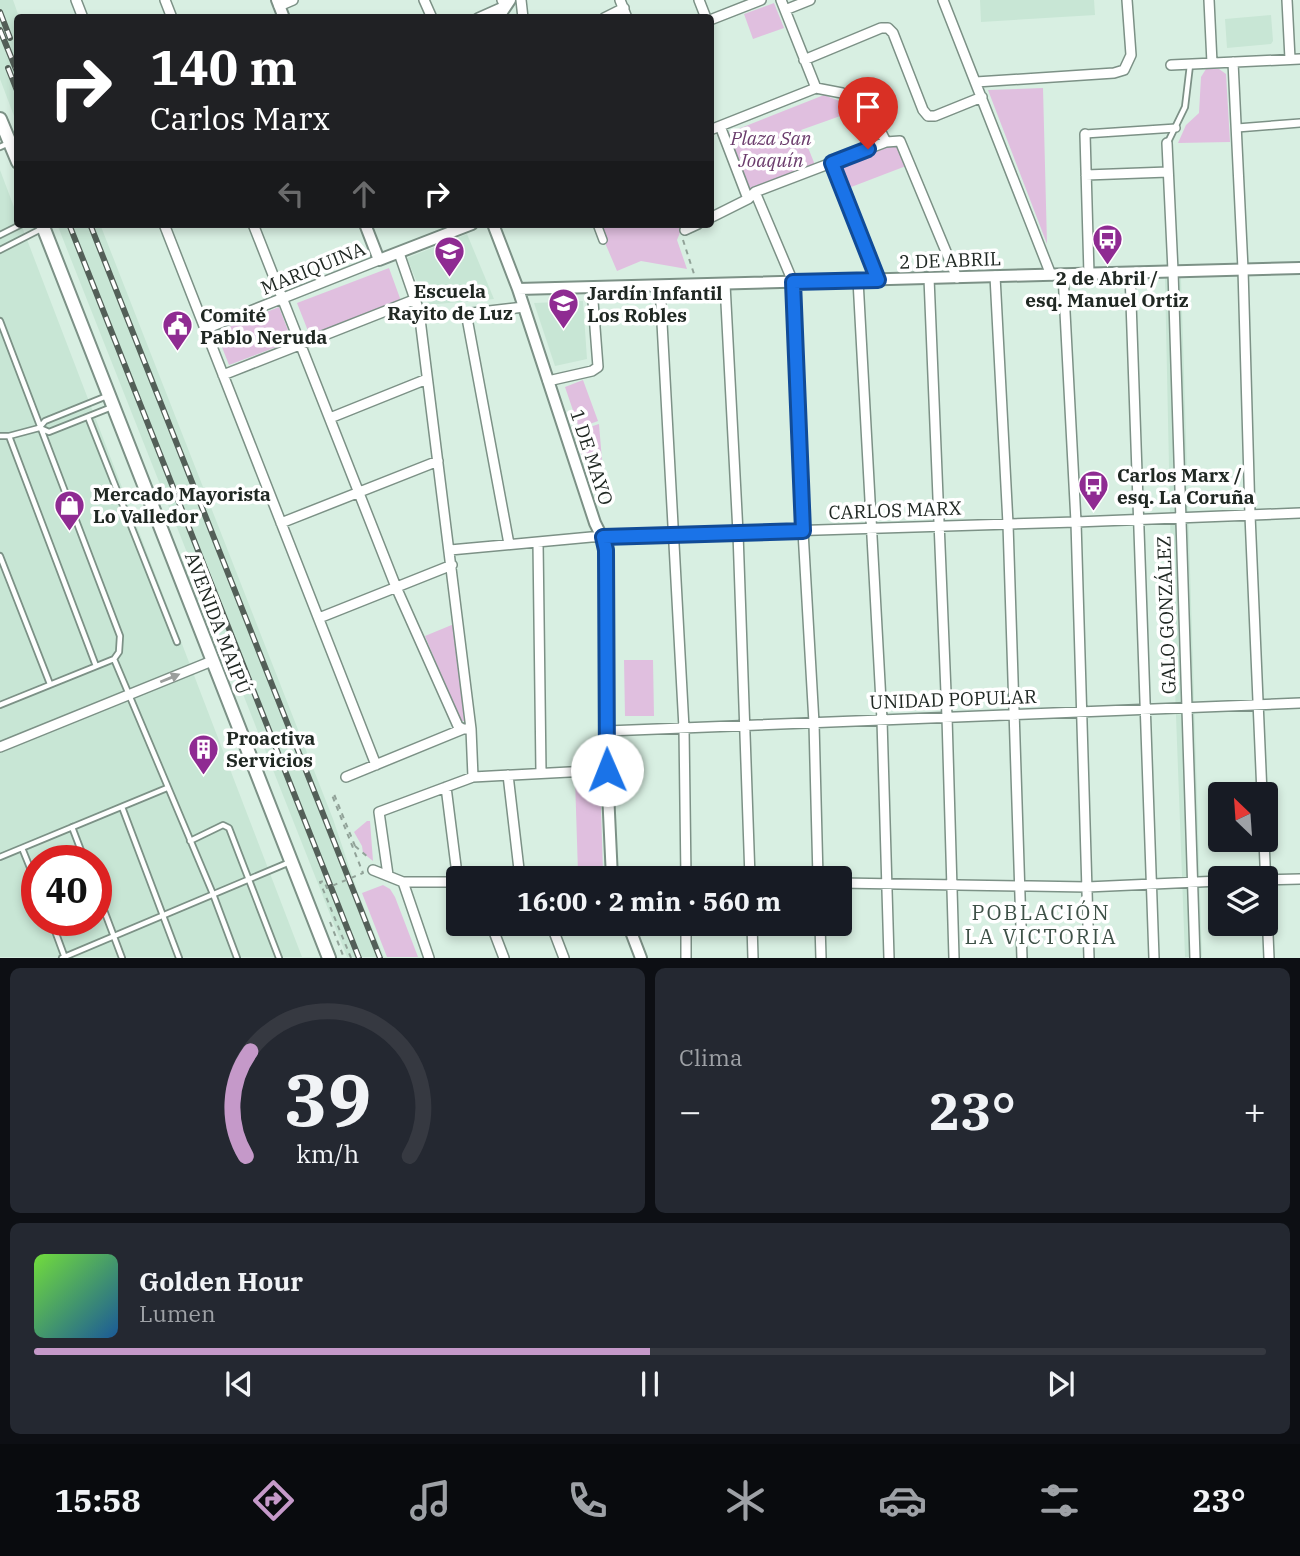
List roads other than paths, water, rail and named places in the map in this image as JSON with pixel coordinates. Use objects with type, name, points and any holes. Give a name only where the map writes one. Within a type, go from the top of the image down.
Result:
[{"type":"main road","points":[[0,119],[5,145]]},
{"type":"main road","name":"AVENIDA MAIPÚ","points":[[43,228],[329,957]]},
{"type":"street","points":[[278,3],[293,0]]},
{"type":"street","points":[[714,17],[761,0]]},
{"type":"street","points":[[781,0],[816,88]]},
{"type":"street","points":[[785,10],[797,2],[810,0]]},
{"type":"street","points":[[943,0],[1057,275],[1076,522],[1089,957]]},
{"type":"street","points":[[976,82],[1114,73],[1124,69],[1131,55],[1127,0]]},
{"type":"street","points":[[1209,0],[1212,63]]},
{"type":"street","points":[[1287,0],[1290,59]]},
{"type":"street","points":[[485,14],[506,2]]},
{"type":"street","points":[[804,60],[888,28],[893,33],[923,110],[928,116],[935,116],[982,97]]},
{"type":"street","points":[[1171,65],[1300,59]]},
{"type":"street","points":[[1233,62],[1261,782]]},
{"type":"street","points":[[818,866],[814,723],[793,282],[715,128],[816,88],[842,93],[863,104],[886,142]]},
{"type":"street","points":[[1237,128],[1300,123]]},
{"type":"street","points":[[1089,274],[1085,134],[1176,128]]},
{"type":"street","points":[[714,216],[751,196],[832,163],[886,142],[900,141],[957,278]]},
{"type":"street","name":"GALO GONZÁLEZ","points":[[1167,143],[1195,957]]},
{"type":"street","points":[[832,163],[878,280]]},
{"type":"street","points":[[1086,175],[1168,172]]},
{"type":"street","points":[[166,228],[376,765]]},
{"type":"street","points":[[255,228],[396,587],[456,724],[467,729]]},
{"type":"street","points":[[367,228],[379,260]]},
{"type":"street","name":"MARIQUINA","points":[[205,329],[462,228]]},
{"type":"street","name":"1 DE MAYO","points":[[495,228],[518,289],[606,550],[610,866]]},
{"type":"street","points":[[598,228],[603,240]]},
{"type":"street","points":[[685,230],[689,228]]},
{"type":"street","points":[[399,253],[416,299],[452,565],[473,777]]},
{"type":"street","name":"2 DE ABRIL","points":[[518,289],[1300,268]]},
{"type":"street","points":[[1130,273],[1154,957]]},
{"type":"street","points":[[995,276],[1008,524],[1022,957]]},
{"type":"street","points":[[929,278],[954,957]]},
{"type":"street","points":[[858,280],[882,720],[889,957]]},
{"type":"street","points":[[725,284],[738,533],[750,866]]},
{"type":"street","points":[[660,286],[684,728],[686,866]]},
{"type":"street","points":[[548,381],[592,372],[598,367],[592,288]]},
{"type":"street","points":[[223,374],[416,299]]},
{"type":"street","points":[[509,544],[467,318],[472,313],[524,307]]},
{"type":"street","points":[[330,418],[427,379]]},
{"type":"street","points":[[281,523],[438,461]]},
{"type":"street","name":"CARLOS MARX","points":[[450,550],[603,537],[1300,513]]},
{"type":"street","points":[[538,542],[541,772]]},
{"type":"street","points":[[318,618],[452,565]]},
{"type":"street","points":[[0,747],[212,661]]},
{"type":"street","name":"UNIDAD POPULAR","points":[[607,731],[1300,703]]},
{"type":"street","points":[[346,777],[467,729]]},
{"type":"street","points":[[388,875],[379,812],[473,777],[607,770]]},
{"type":"street","points":[[508,775],[519,866]]},
{"type":"street","points":[[446,788],[456,866]]},
{"type":"street","points":[[373,870],[403,882],[446,882]]},
{"type":"street","points":[[1278,880],[1300,879]]},
{"type":"street","points":[[852,883],[1087,887],[1208,881]]},
{"type":"street","points":[[403,882],[429,957]]},
{"type":"street","points":[[496,936],[504,957]]},
{"type":"street","points":[[556,936],[564,957]]},
{"type":"street","points":[[633,936],[641,957]]},
{"type":"street","points":[[686,936],[686,957]]},
{"type":"street","points":[[752,936],[753,957]]},
{"type":"street","points":[[820,936],[821,957]]},
{"type":"street","points":[[1268,936],[1269,957]]},
{"type":"lane","points":[[1167,143],[1176,128],[1188,95],[1190,64]]},
{"type":"lane","points":[[0,250],[38,228]]},
{"type":"lane","points":[[0,321],[120,636],[119,652],[114,659],[0,704]]},
{"type":"lane","points":[[39,428],[50,432],[88,417],[110,401]]},
{"type":"lane","points":[[0,436],[39,428],[45,421],[110,401]]},
{"type":"lane","points":[[88,417],[177,642]]},
{"type":"lane","points":[[9,436],[96,666]]},
{"type":"lane","points":[[0,556],[50,684]]},
{"type":"lane","points":[[114,659],[237,957]]},
{"type":"lane","points":[[29,845],[167,788]]},
{"type":"lane","points":[[122,807],[179,957]]},
{"type":"lane","points":[[190,841],[225,825],[229,828],[279,957]]},
{"type":"lane","points":[[72,827],[79,845]]},
{"type":"lane","points":[[0,857],[21,848]]},
{"type":"lane","points":[[57,936],[64,957],[291,861]]},
{"type":"lane","points":[[112,931],[122,957]]},
{"type":"railway","points":[[0,12],[10,38]]},
{"type":"railway","points":[[0,30],[14,64]]},
{"type":"railway","points":[[8,68],[14,83]]},
{"type":"railway","points":[[71,228],[359,958]]},
{"type":"railway","points":[[92,228],[380,958]]},
{"type":"place","name":"2 de Abril / esq. Manuel Ortiz","points":[[1107,266]]},
{"type":"place","name":"Escuela Rayito de Luz","points":[[450,279]]},
{"type":"place","name":"Jardín Infantil Los Robles","points":[[564,331]]},
{"type":"place","name":"Comité Pablo Neruda","points":[[177,353]]},
{"type":"place","name":"Carlos Marx / esq. La Coruña","points":[[1094,513]]},
{"type":"place","name":"Mercado Mayorista Lo Valledor","points":[[70,532]]},
{"type":"place","name":"Proactiva Servicios","points":[[203,776]]},
{"type":"district","name":"POBLACIÓN LA VICTORIA","points":[[1041,925]]},
{"type":"park label","name":"Plaza San Joaquín","points":[[771,149]]}]
